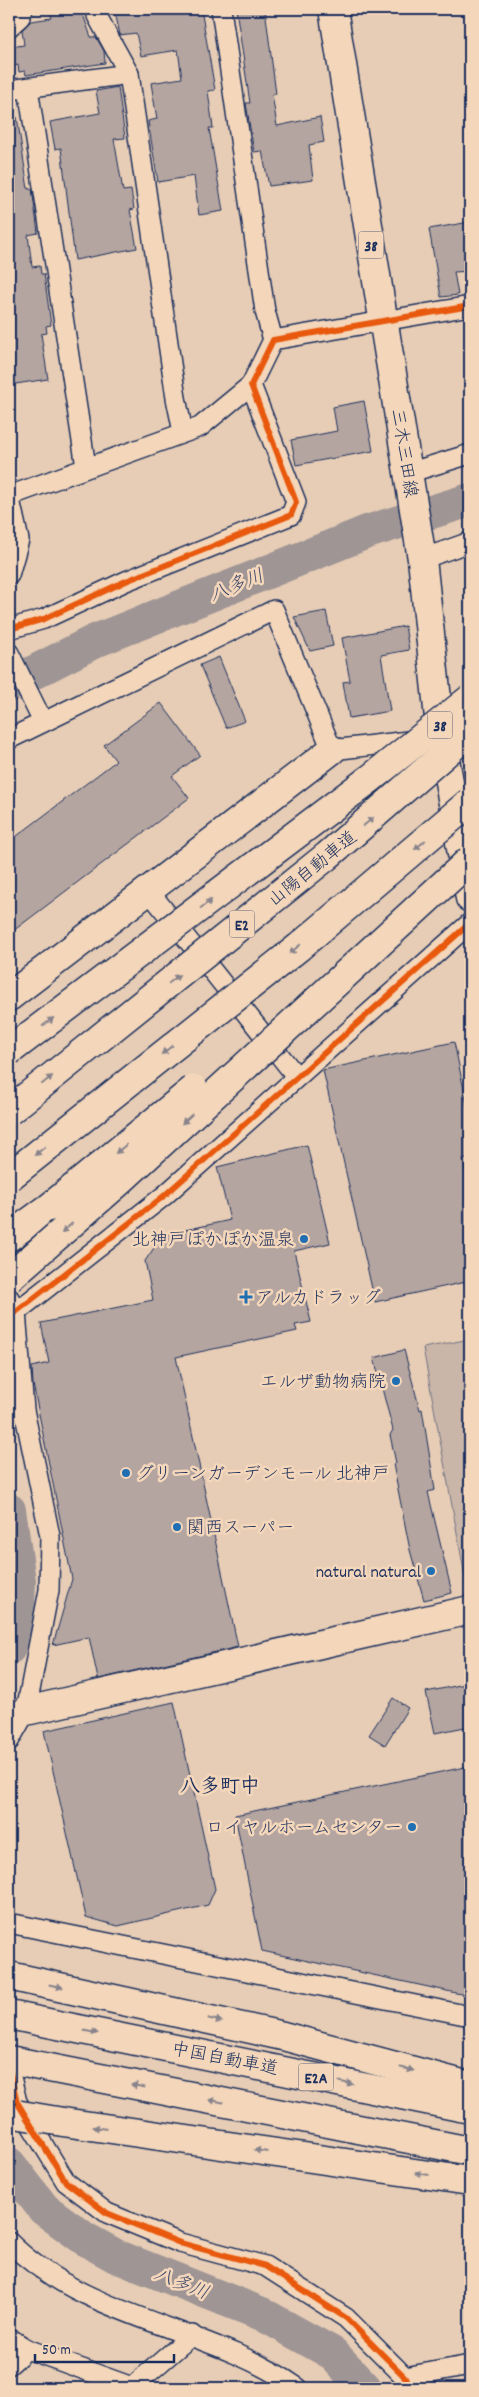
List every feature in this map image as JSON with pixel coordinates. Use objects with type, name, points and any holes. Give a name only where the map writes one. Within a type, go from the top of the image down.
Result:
[{"type":"main road","name":"三木三田線","points":[[333,9],[422,555],[441,737],[470,898]]},
{"type":"main road","points":[[9,1051],[372,778],[470,699]]},
{"type":"main road","name":"山陽自動車道","points":[[9,1110],[327,856],[470,732]]},
{"type":"main road","points":[[9,997],[332,750]]},
{"type":"main road","points":[[9,1177],[76,1121],[298,947],[470,802]]},
{"type":"main road","points":[[9,1278],[79,1218],[470,860]]},
{"type":"main road","points":[[9,1237],[50,1207],[416,908]]},
{"type":"main road","points":[[26,1711],[470,1610]]},
{"type":"main road","points":[[9,1976],[283,2036],[470,2086]]},
{"type":"main road","name":"中国自動車道","points":[[9,2015],[470,2109]]},
{"type":"main road","name":"E2A","points":[[9,2060],[470,2151]]},
{"type":"main road","points":[[11,2107],[63,2122],[470,2181]]},
{"type":"street","points":[[9,27],[20,17],[22,9]]},
{"type":"street","points":[[98,9],[97,16],[129,74],[174,388],[183,432]]},
{"type":"street","points":[[9,575],[19,540],[9,496],[200,427],[251,384],[273,340],[265,311],[221,9]]},
{"type":"street","points":[[9,90],[129,74]]},
{"type":"street","points":[[28,88],[86,468]]},
{"type":"street","points":[[273,340],[383,323],[470,306]]},
{"type":"street","points":[[9,630],[44,619],[126,581],[291,515],[296,502],[251,384]]},
{"type":"street","points":[[408,477],[470,454]]},
{"type":"street","points":[[422,555],[470,542]]},
{"type":"street","points":[[9,739],[40,716],[274,610],[332,750],[441,737]]},
{"type":"street","points":[[9,653],[40,716]]},
{"type":"street","points":[[148,890],[296,1076]]},
{"type":"street","points":[[9,1741],[26,1711],[49,1590],[50,1536],[24,1410],[12,1305],[165,1195],[296,1076],[470,923]]},
{"type":"street","points":[[9,1923],[470,2016]]},
{"type":"street","points":[[9,2069],[11,2107],[66,2182],[107,2213],[180,2243],[265,2266],[346,2318],[409,2383],[470,2365]]},
{"type":"street","points":[[9,2242],[22,2256],[62,2283],[117,2308],[192,2335],[272,2370],[298,2388]]},
{"type":"street","points":[[9,2338],[28,2349],[132,2388],[192,2335]]},
{"type":"street","points":[[9,2365],[28,2349]]},
{"type":"shaded area","points":[[470,1339],[470,1597],[469,1598],[423,1348]]},
{"type":"building","points":[[49,9],[81,9],[91,37],[96,37],[104,51],[105,63],[26,75],[25,71],[19,72],[18,65],[13,66],[10,47],[24,45],[22,30],[31,21],[52,18]]},
{"type":"building","points":[[136,9],[201,9],[215,90],[208,91],[213,128],[209,128],[223,211],[199,215],[194,176],[158,182],[148,121],[157,119],[151,83],[182,78],[178,50],[141,56],[136,33],[120,35],[115,12]]},
{"type":"building","points":[[236,9],[265,9],[276,94],[272,94],[277,126],[320,117],[324,142],[309,145],[313,180],[269,186],[262,151],[254,152],[246,103],[250,103]]},
{"type":"building","points":[[118,87],[125,138],[114,139],[123,191],[131,190],[134,209],[130,210],[137,248],[75,260],[61,148],[55,149],[50,122],[100,113],[96,91]]},
{"type":"building","points":[[17,117],[28,189],[32,189],[38,233],[28,235],[32,267],[40,266],[41,274],[44,274],[51,325],[46,326],[47,333],[41,334],[48,379],[9,385],[9,118]]},
{"type":"building","points":[[470,222],[470,271],[454,272],[458,295],[441,297],[429,229]]},
{"type":"building","points":[[364,401],[373,451],[296,465],[291,440],[337,431],[333,407]]},
{"type":"building","points":[[326,611],[333,646],[310,651],[294,617]]},
{"type":"building","points":[[405,626],[409,650],[381,655],[390,711],[349,718],[343,682],[350,681],[342,638]]},
{"type":"building","points":[[219,657],[245,721],[226,728],[200,665]]},
{"type":"building","points":[[161,703],[200,755],[172,776],[189,798],[9,934],[9,842],[116,761],[104,745]]},
{"type":"building","points":[[454,1042],[470,1119],[470,1157],[463,1159],[470,1191],[470,1281],[375,1302],[323,1070]]},
{"type":"building","name":"グリーンガーデンモール 北神戸","points":[[307,1145],[330,1243],[294,1251],[311,1322],[295,1325],[297,1331],[176,1357],[238,1647],[98,1679],[89,1637],[53,1645],[72,1579],[33,1384],[32,1367],[49,1363],[41,1323],[153,1300],[145,1261],[163,1235],[230,1220],[217,1167]]},
{"type":"building","points":[[404,1350],[420,1410],[422,1409],[435,1490],[428,1492],[452,1593],[424,1600],[410,1550],[393,1464],[396,1463],[390,1435],[393,1430],[374,1358]]},
{"type":"building","points":[[470,1683],[470,1726],[435,1733],[426,1692]]},
{"type":"building","points":[[393,1698],[408,1708],[385,1745],[369,1735]]},
{"type":"building","points":[[174,1702],[215,1889],[208,1905],[118,1926],[86,1917],[44,1731]]},
{"type":"building","points":[[470,1766],[470,1996],[262,1951],[235,1815]]},
{"type":"waterway","name":"八多川","points":[[9,685],[95,641],[367,532],[470,500]]},
{"type":"waterway","name":"八多川","points":[[9,1510],[19,1581],[17,1623],[9,1648]]},
{"type":"waterway","name":"八多川","points":[[9,2164],[44,2209],[85,2239],[116,2256],[262,2314],[332,2353],[365,2388]]},
{"type":"cycle path","points":[[9,629],[44,619],[126,581],[291,515],[296,502],[251,385],[273,340],[470,306]]},
{"type":"cycle path","points":[[16,1312],[165,1195],[470,923]]},
{"type":"cycle path","points":[[9,2069],[17,2102],[66,2182],[107,2213],[180,2243],[265,2266],[346,2318],[405,2377],[412,2388]]},
{"type":"place","name":"北神戸ぽかぽか温泉","points":[[304,1239]]},
{"type":"place","name":"アルカドラッグ","points":[[246,1297]]},
{"type":"place","name":"エルザ動物病院","points":[[396,1381]]},
{"type":"place","name":"グリーンガーデンモール 北神戸","points":[[126,1473]]},
{"type":"place","name":"関西スーパー","points":[[177,1527]]},
{"type":"place","name":"natural natural","points":[[431,1571]]},
{"type":"place","name":"ロイヤルホームセンター","points":[[412,1827]]},
{"type":"district","name":"八多町中","points":[[220,1785]]}]
